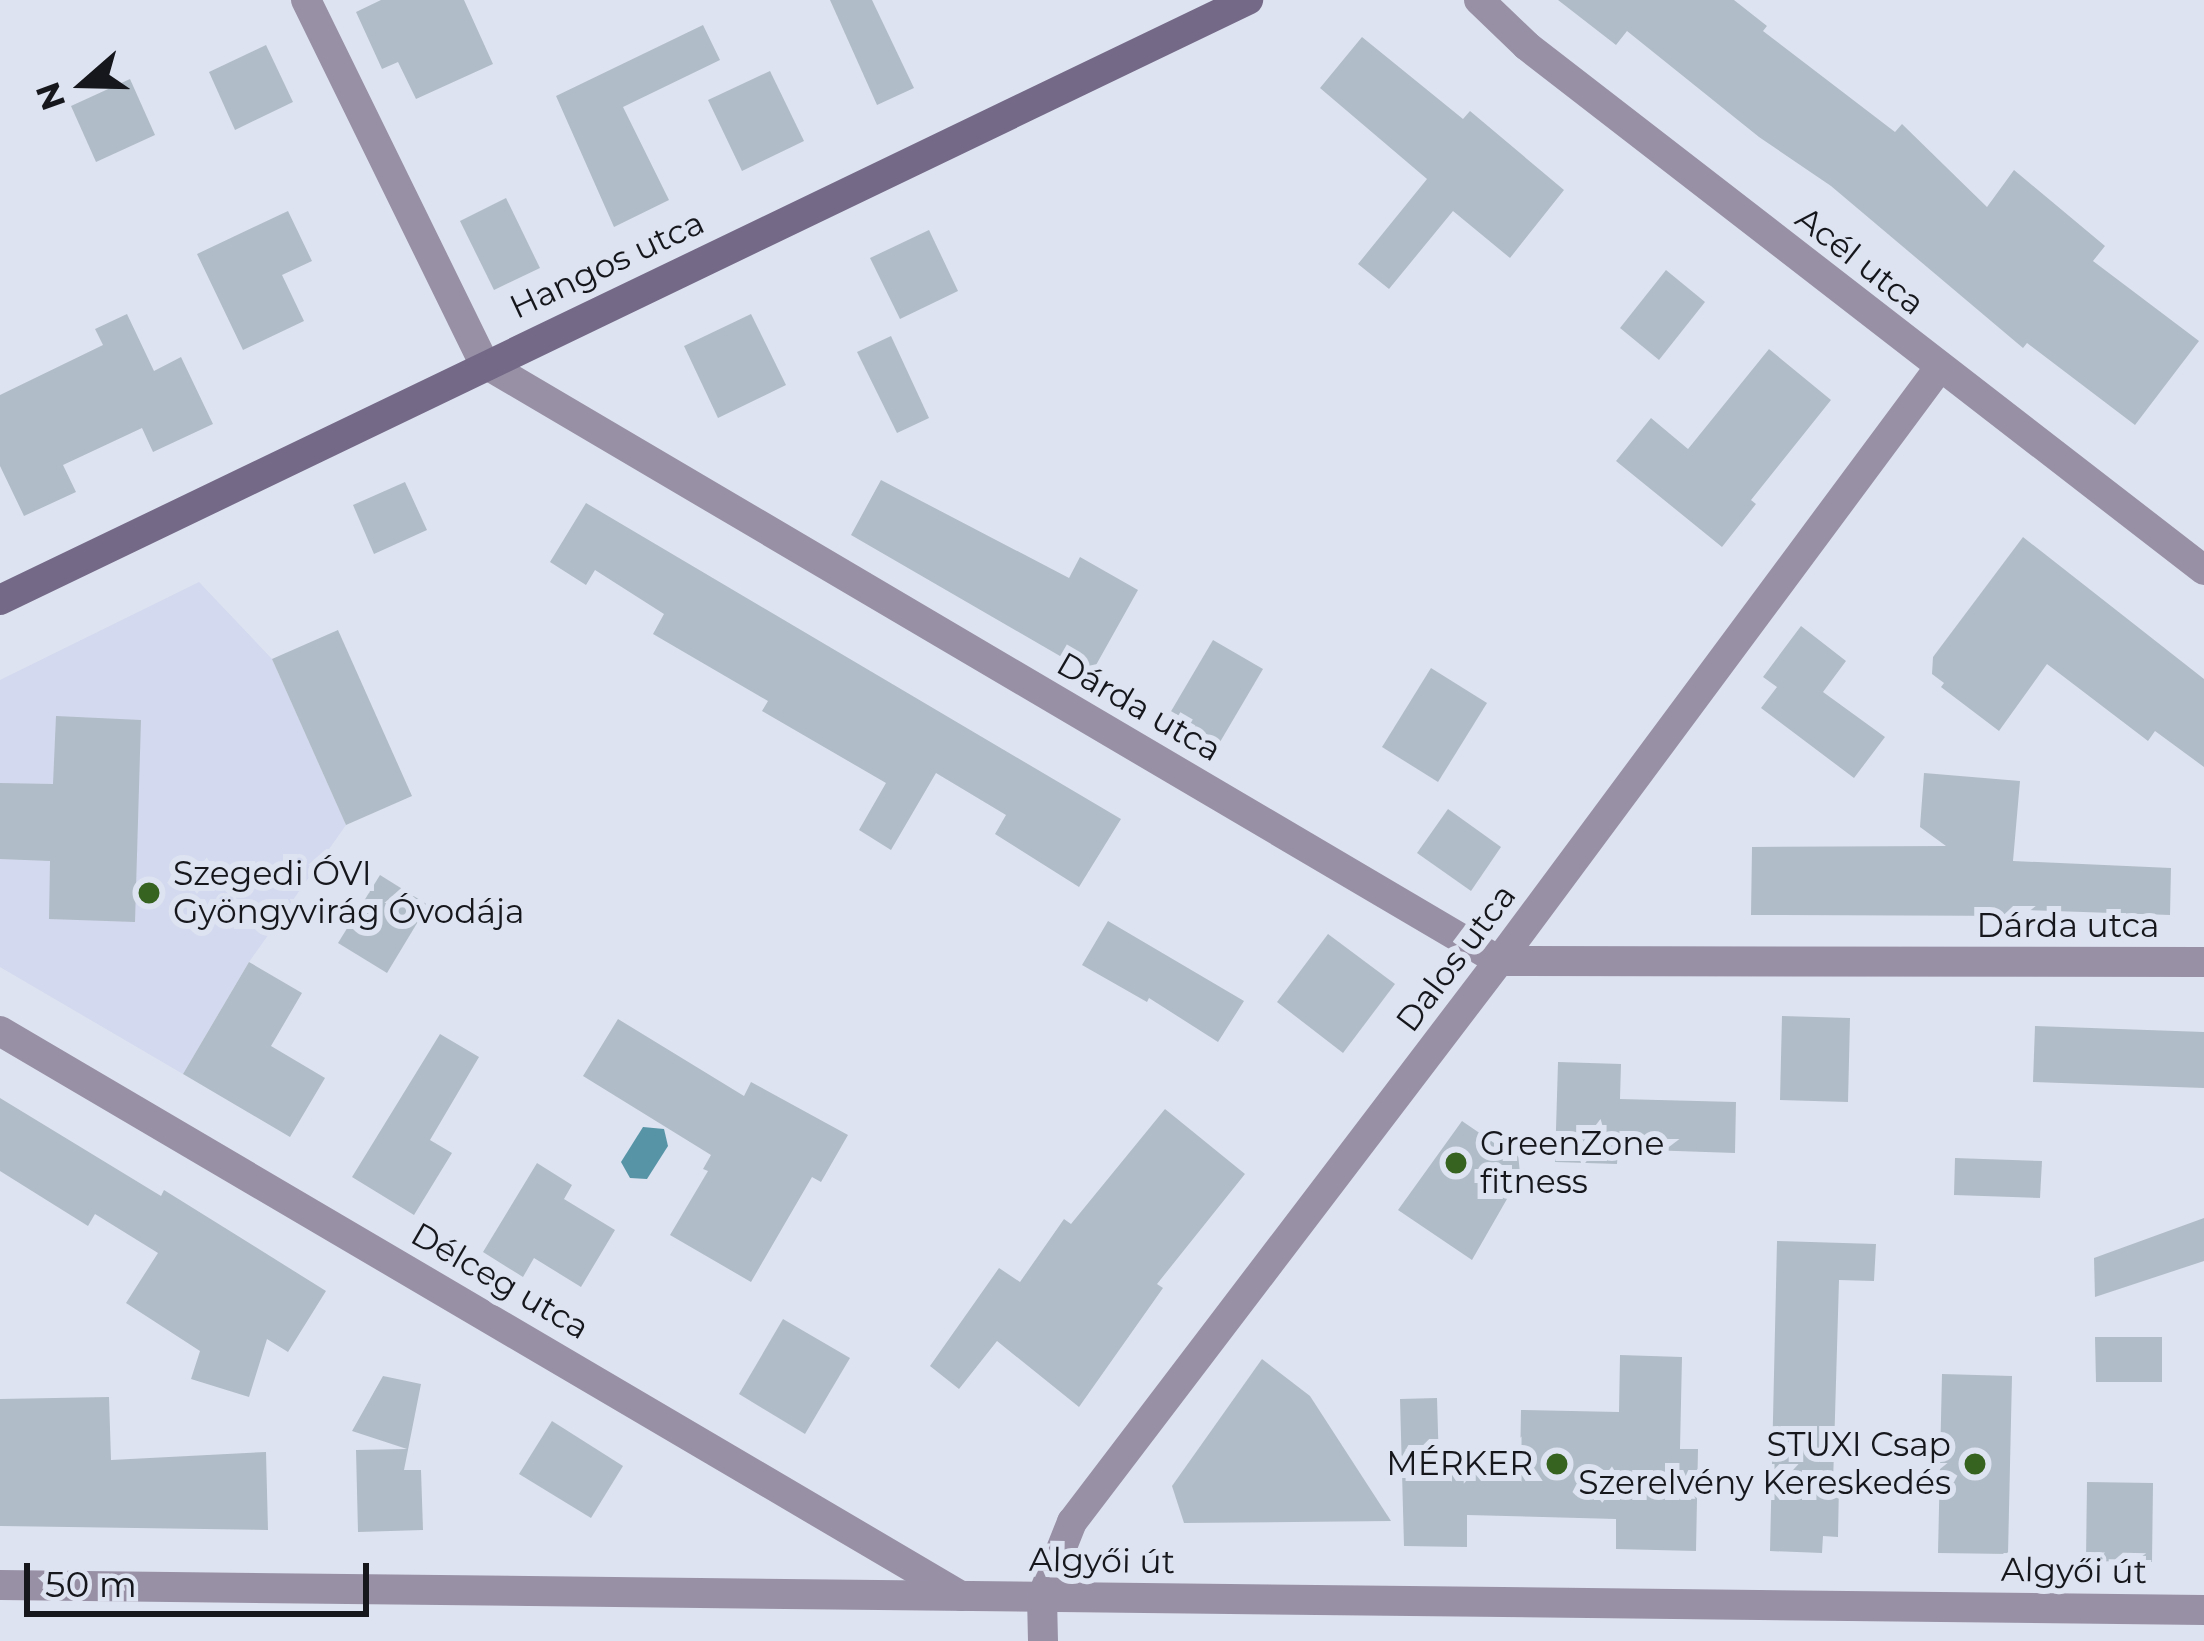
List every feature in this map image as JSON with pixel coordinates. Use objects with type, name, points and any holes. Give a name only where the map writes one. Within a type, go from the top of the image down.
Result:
[{"type":"street","points":[[306,0],[484,363]]},
{"type":"street","name":"Hangos utca","points":[[0,600],[484,363],[1248,0]]},
{"type":"street","name":"Acél utca","points":[[1479,0],[1528,46],[2204,570]]},
{"type":"street","name":"Dárda utca","points":[[484,363],[1499,961],[2204,962]]},
{"type":"street","name":"Dalos utca","points":[[1042,1597],[1072,1522],[1499,961],[1939,368]]},
{"type":"street","name":"Délceg utca","points":[[0,1031],[961,1596]]},
{"type":"street","name":"Algyői út","points":[[0,1585],[2204,1610]]},
{"type":"street","points":[[1042,1597],[1042,1641]]},
{"type":"shaded area","name":"Szegedi ÓVI Gyöngyvirág Óvodája","points":[[199,582],[272,659],[346,825],[249,962],[183,1074],[0,967],[0,680]]},
{"type":"water","points":[[643,1127],[664,1129],[668,1146],[647,1179],[630,1178],[621,1162]]},
{"type":"building","points":[[381,0],[464,0],[493,64],[416,99],[398,62],[382,69],[356,12]]},
{"type":"building","points":[[830,0],[872,0],[914,88],[877,105]]},
{"type":"building","points":[[1558,0],[1734,0],[1767,26],[1763,31],[1895,132],[1902,124],[1987,207],[2014,170],[2105,246],[2093,261],[2199,341],[2135,425],[2027,343],[2023,348],[1831,186],[1759,137],[1627,31],[1616,45]]},
{"type":"building","points":[[703,25],[720,60],[623,107],[669,200],[614,227],[556,96]]},
{"type":"building","points":[[1362,37],[1463,119],[1470,111],[1564,190],[1510,258],[1453,211],[1389,289],[1358,264],[1427,179],[1320,88]]},
{"type":"building","points":[[266,45],[293,102],[235,130],[209,72]]},
{"type":"building","points":[[770,71],[804,141],[742,171],[708,100]]},
{"type":"building","points":[[130,79],[155,135],[96,162],[71,106]]},
{"type":"building","points":[[506,198],[540,268],[494,290],[460,221]]},
{"type":"building","points":[[288,211],[312,261],[282,275],[304,321],[243,350],[197,254]]},
{"type":"building","points":[[929,230],[958,291],[900,319],[870,258]]},
{"type":"building","points":[[1666,270],[1705,302],[1659,360],[1620,328]]},
{"type":"building","points":[[127,314],[154,371],[181,357],[213,424],[153,452],[142,428],[63,465],[76,492],[24,516],[0,466],[0,395],[103,345],[95,329]]},
{"type":"building","points":[[751,314],[786,385],[718,418],[684,346]]},
{"type":"building","points":[[891,336],[929,418],[897,433],[857,352]]},
{"type":"building","points":[[1769,349],[1831,400],[1751,500],[1756,504],[1722,547],[1616,461],[1651,418],[1688,449]]},
{"type":"building","points":[[881,480],[1069,578],[1080,557],[1138,590],[1091,674],[851,535]]},
{"type":"building","points":[[405,482],[427,530],[374,554],[353,505]]},
{"type":"building","points":[[586,503],[1121,819],[1079,887],[995,834],[1006,815],[936,773],[891,850],[859,830],[886,783],[762,711],[768,701],[653,634],[664,614],[595,570],[586,585],[550,562]]},
{"type":"building","points":[[2023,537],[2204,679],[2204,767],[2155,731],[2148,741],[2047,664],[1999,731],[1941,687],[1944,683],[1932,674],[1933,657]]},
{"type":"building","points":[[1801,626],[1846,661],[1823,692],[1885,737],[1854,778],[1761,708],[1777,687],[1763,677]]},
{"type":"building","points":[[338,630],[412,796],[346,825],[272,659]]},
{"type":"building","points":[[1213,640],[1263,669],[1220,742],[1170,713]]},
{"type":"building","points":[[1431,668],[1487,703],[1438,782],[1382,747]]},
{"type":"building","points":[[56,716],[141,720],[135,922],[49,919],[50,861],[0,859],[0,783],[53,784]]},
{"type":"building","points":[[1924,773],[2020,781],[2013,861],[2171,868],[2170,915],[2027,910],[2027,916],[1751,915],[1752,847],[1946,846],[1920,827]]},
{"type":"building","points":[[1448,809],[1501,847],[1471,891],[1417,853]]},
{"type":"building","points":[[380,875],[428,905],[387,973],[338,943]]},
{"type":"building","points":[[1108,921],[1244,1001],[1218,1042],[1149,998],[1147,1002],[1082,965]]},
{"type":"building","points":[[1328,934],[1395,984],[1343,1053],[1277,1002]]},
{"type":"building","points":[[249,962],[302,993],[271,1046],[325,1078],[290,1137],[183,1074]]},
{"type":"building","points":[[1782,1016],[1850,1018],[1848,1102],[1780,1100]]},
{"type":"building","points":[[618,1019],[744,1096],[751,1082],[848,1135],[821,1182],[812,1177],[751,1282],[670,1235],[708,1171],[703,1169],[711,1155],[583,1076]]},
{"type":"building","points":[[2035,1026],[2204,1032],[2204,1088],[2033,1082]]},
{"type":"building","points":[[440,1034],[479,1057],[430,1140],[452,1153],[414,1215],[352,1177]]},
{"type":"building","points":[[1558,1062],[1621,1064],[1620,1099],[1736,1102],[1735,1153],[1618,1149],[1617,1164],[1555,1162]]},
{"type":"building","points":[[0,1098],[161,1196],[164,1190],[326,1291],[288,1352],[267,1339],[249,1397],[191,1379],[200,1351],[126,1303],[158,1253],[95,1214],[88,1226],[0,1171]]},
{"type":"building","points":[[1165,1109],[1245,1174],[1157,1284],[1163,1288],[1079,1407],[997,1341],[959,1389],[930,1366],[999,1268],[1020,1282],[1064,1219],[1071,1224]]},
{"type":"building","points":[[1462,1121],[1497,1145],[1517,1144],[1522,1193],[1511,1192],[1472,1260],[1398,1210]]},
{"type":"building","points":[[1955,1158],[2042,1161],[2040,1198],[1954,1195]]},
{"type":"building","points":[[537,1163],[572,1185],[564,1199],[615,1230],[581,1287],[534,1258],[523,1277],[483,1252]]},
{"type":"building","points":[[2204,1218],[2204,1261],[2095,1297],[2094,1258]]},
{"type":"building","points":[[1777,1241],[1876,1244],[1874,1281],[1839,1280],[1833,1484],[1839,1484],[1838,1537],[1823,1536],[1822,1553],[1770,1551]]},
{"type":"building","points":[[783,1319],[850,1358],[805,1434],[739,1394]]},
{"type":"building","points":[[2095,1337],[2162,1337],[2162,1382],[2096,1382]]},
{"type":"building","points":[[1620,1355],[1682,1357],[1680,1449],[1698,1449],[1696,1551],[1616,1549],[1616,1519],[1467,1515],[1467,1547],[1404,1546],[1400,1399],[1437,1398],[1439,1465],[1520,1467],[1521,1410],[1619,1412]]},
{"type":"building","points":[[1262,1359],[1310,1396],[1391,1521],[1184,1523],[1172,1486]]},
{"type":"building","name":"STUXI Csap Szerelvény Kereskedés","points":[[1942,1374],[2012,1376],[2008,1554],[1938,1553]]},
{"type":"building","points":[[383,1376],[421,1384],[404,1470],[421,1470],[423,1530],[358,1532],[356,1450],[407,1449],[352,1431]]},
{"type":"building","points":[[109,1397],[111,1460],[266,1452],[268,1530],[0,1526],[0,1399]]},
{"type":"building","points":[[552,1421],[623,1466],[591,1518],[519,1474]]},
{"type":"building","points":[[2087,1482],[2153,1483],[2152,1562],[2086,1561]]},
{"type":"place","name":"Szegedi ÓVI Gyöngyvirág Óvodája","points":[[149,893]]},
{"type":"place","name":"GreenZone fitness","points":[[1456,1163]]},
{"type":"place","name":"MÉRKER","points":[[1557,1464]]},
{"type":"place","name":"STUXI Csap Szerelvény Kereskedés","points":[[1975,1464]]}]
